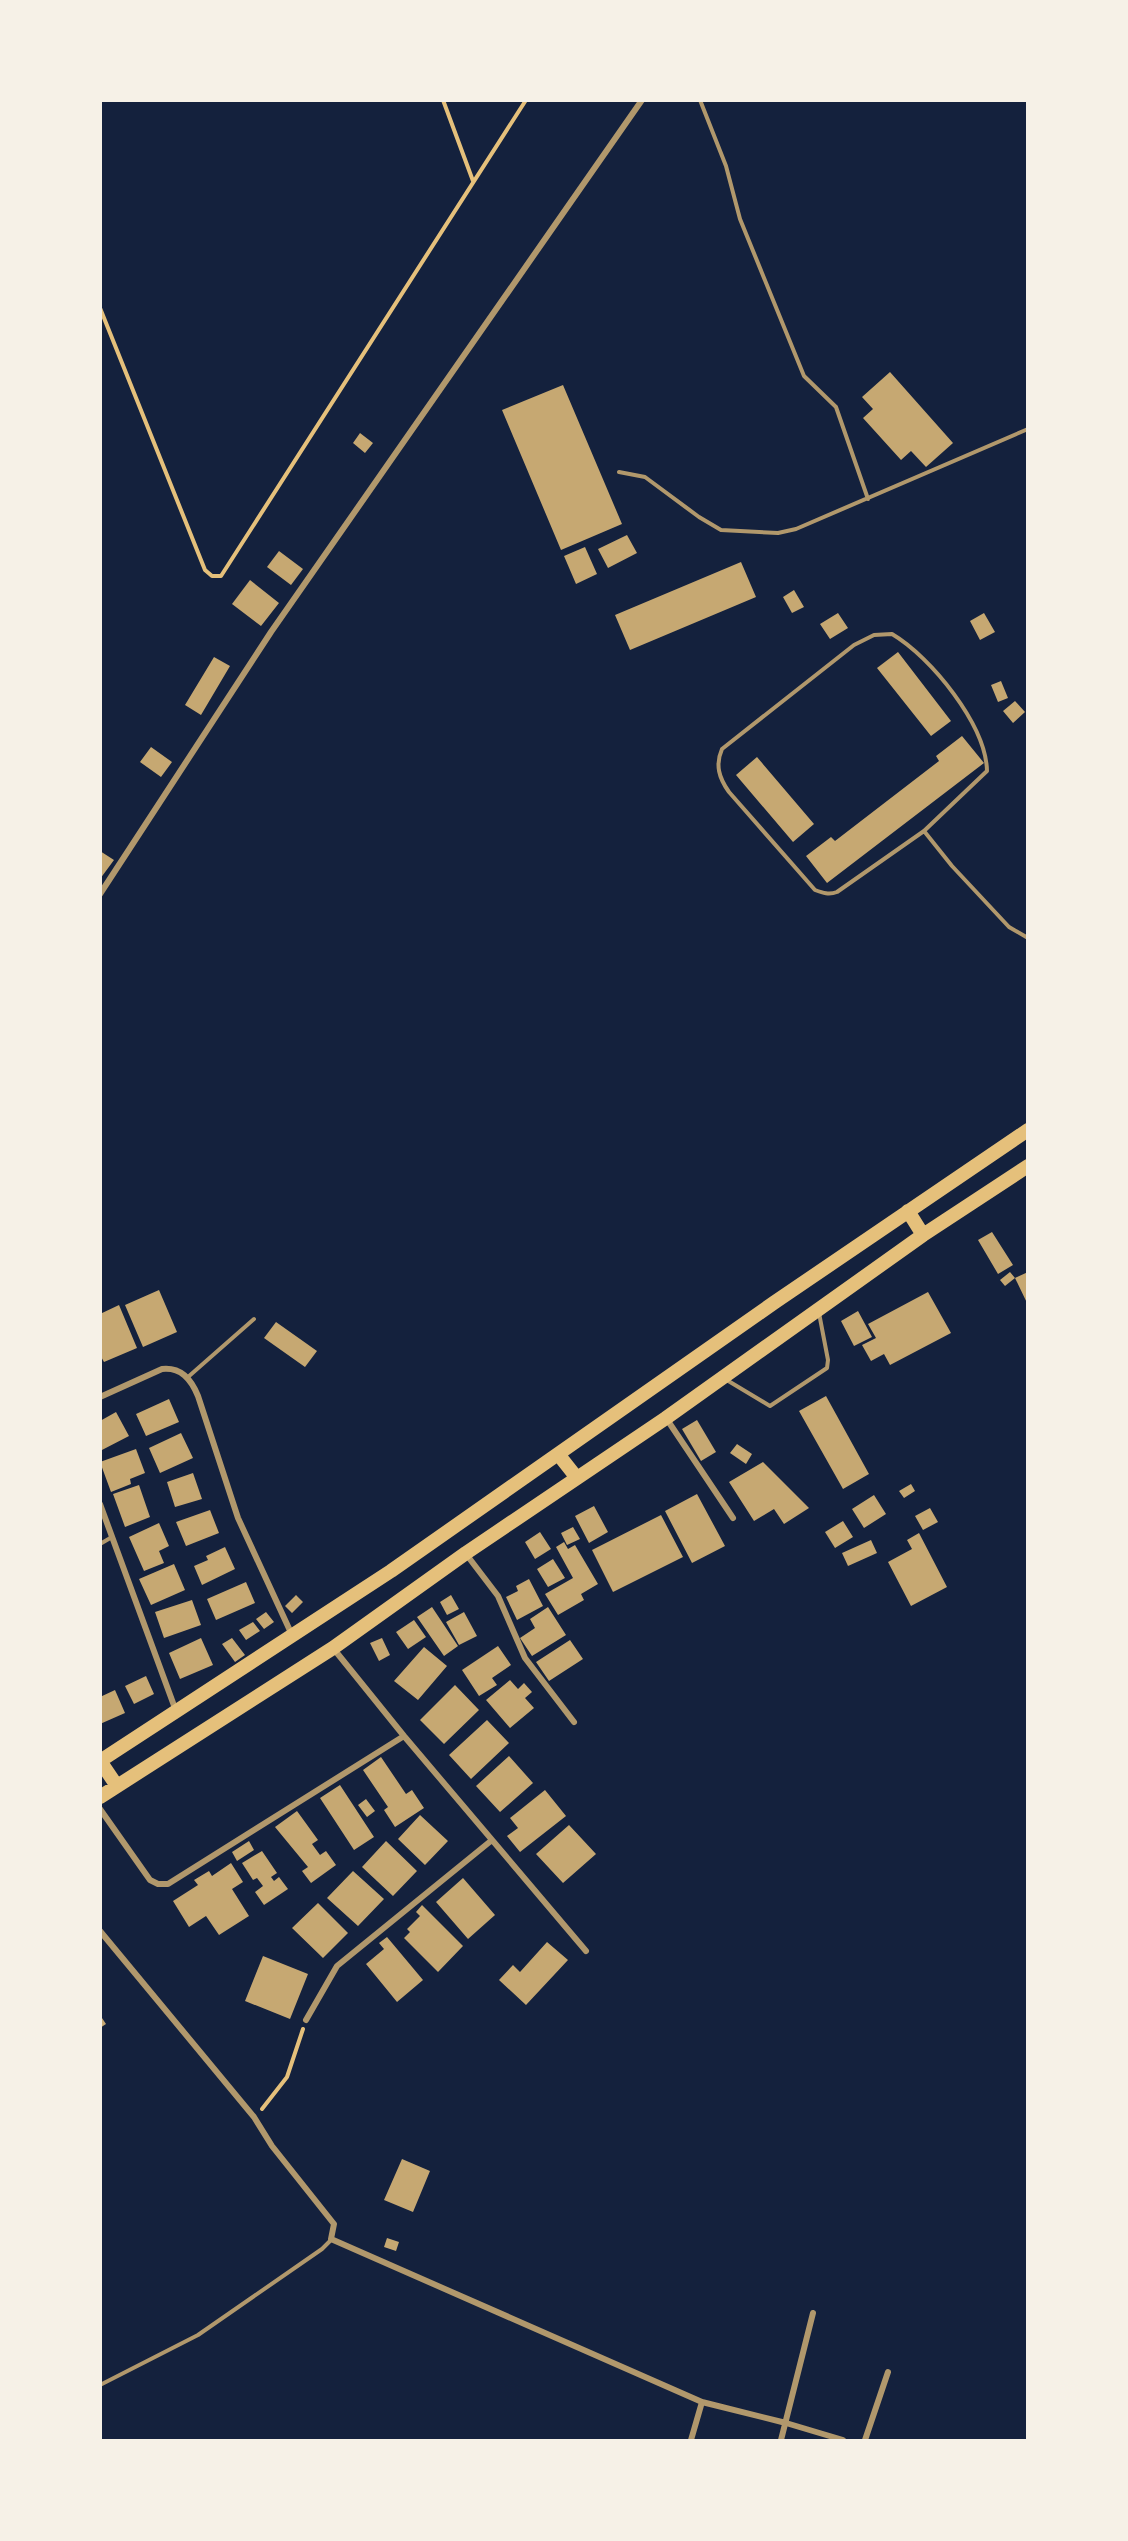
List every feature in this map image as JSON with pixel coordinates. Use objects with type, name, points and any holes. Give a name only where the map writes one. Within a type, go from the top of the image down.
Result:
[{"type":"highway","points":[[117,1786],[100,1761],[293,1637],[1028,1130]]},
{"type":"highway","points":[[100,1797],[333,1648],[466,1553],[666,1418],[923,1235],[1028,1166]]},
{"type":"highway","points":[[908,1211],[923,1235]]},
{"type":"highway","points":[[558,1454],[577,1478]]},
{"type":"street","points":[[100,894],[271,632],[642,100]]},
{"type":"street","points":[[100,1397],[162,1369],[171,1368],[188,1377],[198,1396],[238,1518],[293,1637]]},
{"type":"street","points":[[666,1418],[733,1518]]},
{"type":"street","points":[[100,1503],[176,1712]]},
{"type":"street","points":[[466,1553],[498,1596],[525,1658],[574,1722]]},
{"type":"street","points":[[333,1648],[404,1736],[586,1951]]},
{"type":"street","points":[[100,1809],[150,1880],[158,1884],[168,1884],[404,1736]]},
{"type":"street","points":[[306,2020],[337,1966],[492,1840]]},
{"type":"street","points":[[100,1931],[254,2117],[272,2146],[334,2224],[331,2239],[702,2402],[843,2440]]},
{"type":"street","points":[[781,2440],[813,2313]]},
{"type":"street","points":[[866,2440],[888,2372]]},
{"type":"street","points":[[691,2440],[702,2402]]},
{"type":"lane","points":[[700,100],[726,166],[741,219],[804,376],[836,407],[868,499]]},
{"type":"lane","points":[[619,472],[645,477],[699,517],[721,530],[778,533],[796,529],[1028,429]]},
{"type":"lane","points":[[892,634],[910,645],[962,706],[987,755],[987,771],[924,831],[837,892],[823,893],[815,890],[729,792],[722,782],[717,766],[718,758],[722,749],[854,645],[874,635],[892,634]]},
{"type":"lane","points":[[924,831],[952,866],[1009,927],[1028,938]]},
{"type":"lane","points":[[723,1377],[770,1406],[825,1372],[828,1360],[818,1310]]},
{"type":"lane","points":[[188,1377],[254,1319]]},
{"type":"lane","points":[[100,1544],[112,1537]]},
{"type":"lane","points":[[100,2385],[198,2335],[322,2249],[331,2239]]},
{"type":"path","points":[[443,100],[473,181]]},
{"type":"path","points":[[100,308],[204,570],[212,576],[220,576],[526,100]]},
{"type":"path","points":[[254,2117],[280,2089],[287,2077],[306,2020]]},
{"type":"building","points":[[890,372],[953,443],[926,467],[911,451],[901,460],[863,418],[873,409],[862,397]]},
{"type":"building","points":[[563,385],[622,524],[561,550],[502,410]]},
{"type":"building","points":[[360,433],[373,443],[365,453],[353,443]]},
{"type":"building","points":[[627,535],[637,553],[608,568],[598,549]]},
{"type":"building","points":[[585,547],[597,574],[576,584],[564,556]]},
{"type":"building","points":[[279,551],[303,569],[291,585],[267,567]]},
{"type":"building","points":[[741,562],[756,597],[630,650],[615,615]]},
{"type":"building","points":[[250,580],[279,603],[261,626],[232,604]]},
{"type":"building","points":[[794,590],[804,607],[792,613],[783,597]]},
{"type":"building","points":[[838,613],[848,628],[830,639],[820,624]]},
{"type":"building","points":[[984,613],[995,632],[980,640],[970,621]]},
{"type":"building","points":[[898,652],[951,721],[931,736],[877,668]]},
{"type":"building","points":[[214,657],[230,666],[201,715],[185,705]]},
{"type":"building","points":[[1001,681],[1008,698],[998,702],[991,685]]},
{"type":"building","points":[[1015,701],[1025,712],[1013,723],[1003,711]]},
{"type":"building","points":[[962,736],[984,763],[827,883],[806,856],[831,837],[835,841],[939,761],[936,756]]},
{"type":"building","points":[[151,747],[172,762],[161,777],[140,762]]},
{"type":"building","points":[[757,757],[814,824],[793,842],[736,775]]},
{"type":"building","points":[[100,851],[114,860],[100,879]]},
{"type":"building","points":[[992,1232],[1013,1265],[998,1274],[978,1240]]},
{"type":"building","points":[[1010,1272],[1015,1278],[1005,1286],[1000,1280]]},
{"type":"building","points":[[1028,1272],[1028,1305],[1015,1278]]},
{"type":"building","points":[[159,1290],[177,1332],[143,1347],[125,1305]]},
{"type":"building","points":[[928,1292],[951,1333],[890,1365],[884,1354],[871,1361],[862,1345],[876,1338],[868,1324]]},
{"type":"building","points":[[119,1305],[137,1348],[104,1362],[100,1355],[100,1314]]},
{"type":"building","points":[[858,1311],[872,1337],[854,1346],[841,1321]]},
{"type":"building","points":[[276,1322],[317,1351],[305,1367],[264,1338]]},
{"type":"building","points":[[826,1396],[869,1474],[843,1489],[799,1411]]},
{"type":"building","points":[[169,1399],[179,1422],[146,1436],[136,1414]]},
{"type":"building","points":[[116,1412],[129,1436],[100,1451],[100,1421]]},
{"type":"building","points":[[697,1420],[716,1452],[701,1461],[682,1429]]},
{"type":"building","points":[[181,1433],[193,1458],[160,1473],[149,1448]]},
{"type":"building","points":[[737,1444],[752,1454],[746,1464],[730,1453]]},
{"type":"building","points":[[136,1449],[145,1473],[130,1479],[131,1484],[111,1492],[100,1462]]},
{"type":"building","points":[[763,1462],[809,1508],[784,1524],[774,1509],[754,1521],[729,1482]]},
{"type":"building","points":[[193,1473],[202,1499],[175,1507],[167,1482]]},
{"type":"building","points":[[911,1484],[915,1491],[904,1498],[899,1491]]},
{"type":"building","points":[[139,1485],[150,1517],[125,1527],[113,1494]]},
{"type":"building","points":[[697,1494],[725,1546],[692,1563],[665,1511]]},
{"type":"building","points":[[874,1495],[886,1514],[864,1528],[852,1509]]},
{"type":"building","points":[[594,1506],[608,1532],[589,1543],[575,1516]]},
{"type":"building","points":[[930,1508],[938,1522],[923,1530],[915,1516]]},
{"type":"building","points":[[210,1510],[219,1533],[186,1546],[176,1522]]},
{"type":"building","points":[[661,1515],[683,1557],[613,1592],[592,1550]]},
{"type":"building","points":[[843,1521],[853,1537],[835,1548],[825,1532]]},
{"type":"building","points":[[159,1523],[169,1546],[159,1551],[164,1563],[144,1571],[129,1537]]},
{"type":"building","points":[[573,1527],[580,1539],[567,1545],[561,1533]]},
{"type":"building","points":[[540,1532],[551,1549],[535,1559],[525,1542]]},
{"type":"building","points":[[919,1533],[947,1587],[911,1606],[888,1562],[912,1549],[907,1540]]},
{"type":"building","points":[[871,1540],[877,1553],[848,1566],[842,1553]]},
{"type":"building","points":[[564,1542],[568,1549],[575,1545],[598,1584],[581,1594],[584,1600],[558,1615],[545,1594],[573,1578],[556,1547]]},
{"type":"building","points":[[225,1547],[235,1569],[202,1585],[194,1566],[208,1560],[206,1556]]},
{"type":"building","points":[[553,1559],[565,1578],[548,1587],[537,1569]]},
{"type":"building","points":[[174,1564],[185,1590],[151,1605],[139,1579]]},
{"type":"building","points":[[529,1579],[543,1606],[517,1620],[506,1597],[518,1591],[516,1586]]},
{"type":"building","points":[[246,1582],[255,1603],[216,1620],[207,1599]]},
{"type":"building","points":[[296,1595],[303,1602],[292,1613],[285,1606]]},
{"type":"building","points":[[451,1595],[459,1609],[447,1615],[440,1602]]},
{"type":"building","points":[[192,1600],[201,1625],[164,1638],[155,1612]]},
{"type":"building","points":[[432,1607],[458,1646],[444,1656],[417,1617]]},
{"type":"building","points":[[548,1607],[566,1635],[532,1656],[520,1638],[535,1628],[530,1619]]},
{"type":"building","points":[[266,1612],[274,1622],[264,1629],[256,1619]]},
{"type":"building","points":[[464,1612],[477,1636],[459,1645],[446,1622]]},
{"type":"building","points":[[414,1620],[426,1637],[408,1649],[396,1632]]},
{"type":"building","points":[[253,1622],[260,1631],[246,1640],[239,1630]]},
{"type":"building","points":[[201,1638],[213,1665],[180,1679],[169,1653]]},
{"type":"building","points":[[232,1638],[245,1655],[235,1662],[222,1644]]},
{"type":"building","points":[[382,1638],[390,1655],[379,1661],[370,1643]]},
{"type":"building","points":[[570,1640],[583,1659],[549,1681],[536,1662]]},
{"type":"building","points":[[498,1646],[511,1665],[492,1678],[497,1685],[479,1696],[462,1670]]},
{"type":"building","points":[[424,1647],[447,1666],[418,1700],[394,1681]]},
{"type":"building","points":[[146,1676],[154,1694],[134,1704],[125,1686]]},
{"type":"building","points":[[510,1680],[518,1689],[524,1683],[532,1692],[525,1698],[534,1708],[510,1728],[486,1700]]},
{"type":"building","points":[[455,1685],[479,1710],[444,1744],[420,1720]]},
{"type":"building","points":[[115,1690],[125,1713],[100,1724],[100,1697]]},
{"type":"building","points":[[487,1720],[509,1743],[471,1779],[449,1755]]},
{"type":"building","points":[[509,1756],[533,1783],[500,1812],[476,1786]]},
{"type":"building","points":[[381,1757],[406,1794],[412,1790],[424,1808],[395,1827],[384,1810],[388,1807],[363,1770]]},
{"type":"building","points":[[340,1785],[374,1837],[354,1850],[320,1798]]},
{"type":"building","points":[[545,1790],[566,1816],[520,1852],[507,1836],[518,1828],[510,1818]]},
{"type":"building","points":[[366,1799],[375,1811],[367,1817],[358,1805]]},
{"type":"building","points":[[297,1811],[318,1840],[312,1844],[320,1855],[326,1851],[336,1865],[311,1883],[302,1871],[308,1867],[275,1827]]},
{"type":"building","points":[[420,1815],[448,1841],[425,1865],[398,1839]]},
{"type":"building","points":[[569,1825],[596,1854],[563,1883],[536,1854]]},
{"type":"building","points":[[249,1841],[254,1850],[237,1861],[232,1852]]},
{"type":"building","points":[[386,1841],[417,1871],[393,1896],[362,1867]]},
{"type":"building","points":[[262,1851],[277,1873],[271,1877],[274,1881],[279,1877],[288,1889],[264,1905],[255,1892],[263,1886],[257,1878],[253,1880],[242,1863]]},
{"type":"building","points":[[231,1863],[243,1882],[232,1889],[249,1916],[219,1935],[206,1916],[189,1927],[173,1901],[198,1885],[194,1880],[209,1871],[212,1876]]},
{"type":"building","points":[[353,1871],[384,1899],[358,1926],[327,1898]]},
{"type":"building","points":[[463,1878],[495,1915],[468,1939],[436,1902]]},
{"type":"building","points":[[318,1903],[348,1933],[323,1958],[292,1928]]},
{"type":"building","points":[[422,1905],[463,1946],[438,1972],[404,1938],[410,1932],[407,1929],[420,1916],[416,1912]]},
{"type":"building","points":[[387,1937],[423,1980],[397,2002],[366,1964],[384,1949],[379,1943]]},
{"type":"building","points":[[547,1942],[568,1960],[526,2005],[499,1980],[513,1965],[520,1972]]},
{"type":"building","points":[[263,1956],[308,1974],[290,2019],[245,2001]]},
{"type":"building","points":[[100,2015],[106,2024],[100,2028]]},
{"type":"building","points":[[402,2159],[430,2171],[413,2212],[384,2200]]},
{"type":"building","points":[[387,2238],[399,2242],[396,2251],[384,2247]]}]
